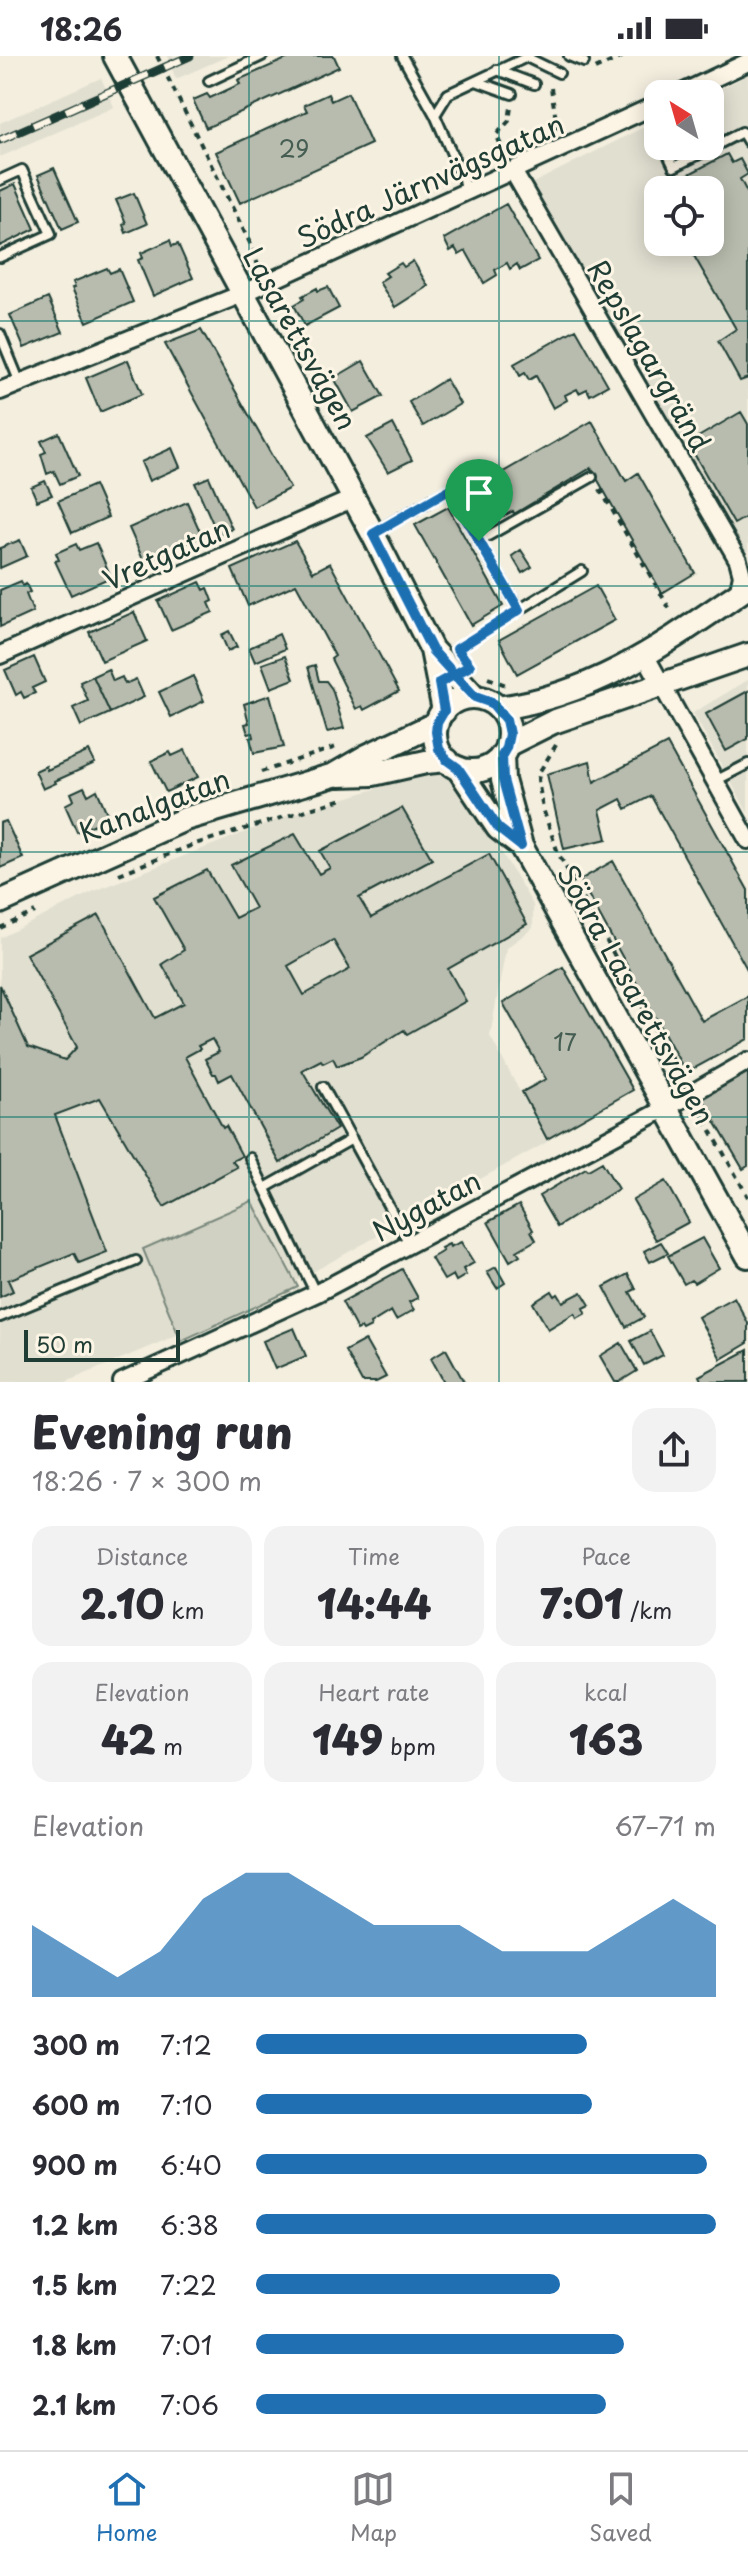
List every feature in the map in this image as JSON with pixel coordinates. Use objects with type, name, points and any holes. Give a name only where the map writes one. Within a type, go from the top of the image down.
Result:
[{"type":"main road","name":"Lasarettsvägen","points":[[115,56],[373,534],[441,645],[462,671],[475,697]]},
{"type":"main road","points":[[498,708],[530,704],[581,688],[645,655],[743,591]]},
{"type":"main road","name":"Lasarettsvägen","points":[[441,645],[441,717]]},
{"type":"main road","points":[[505,750],[553,722],[748,655]]},
{"type":"main road","points":[[475,697],[498,708],[508,726],[505,750],[498,761],[485,769],[471,771],[453,764],[437,744],[441,717],[458,700],[475,697]]},
{"type":"main road","name":"Kanalgatan","points":[[0,902],[185,819],[334,775],[441,717]]},
{"type":"main road","name":"Södra Lasarettsvägen","points":[[505,750],[503,780],[521,846],[748,1256]]},
{"type":"main road","name":"Kanalgatan","points":[[334,775],[373,774],[426,762],[453,764]]},
{"type":"main road","name":"Södra Lasarettsvägen","points":[[453,764],[498,828],[521,846]]},
{"type":"street","points":[[710,80],[748,62]]},
{"type":"street","name":"Södra Järnvägsgatan","points":[[0,391],[242,294],[644,111]]},
{"type":"street","name":"Repslagargränd","points":[[513,171],[744,566],[743,591]]},
{"type":"street","name":"Vretgatan","points":[[0,655],[354,498]]},
{"type":"street","points":[[645,655],[748,840]]},
{"type":"street","name":"Nygatan","points":[[122,1382],[317,1293],[666,1108],[748,1061]]},
{"type":"lane","points":[[209,81],[262,56]]},
{"type":"lane","points":[[402,56],[435,115],[468,191]]},
{"type":"lane","points":[[569,56],[584,62]]},
{"type":"lane","points":[[435,115],[448,94],[527,57],[559,73]]},
{"type":"lane","points":[[497,70],[534,84]]},
{"type":"lane","points":[[476,80],[514,98]]},
{"type":"lane","points":[[724,141],[742,132],[748,142]]},
{"type":"lane","points":[[671,160],[674,167],[688,160]]},
{"type":"lane","points":[[0,180],[22,170],[51,234],[0,257]]},
{"type":"lane","points":[[0,334],[20,383]]},
{"type":"lane","points":[[479,541],[592,477]]},
{"type":"lane","points":[[373,534],[449,490],[519,610],[582,571]]},
{"type":"lane","points":[[715,781],[748,764]]},
{"type":"lane","points":[[323,1087],[405,1236]]},
{"type":"lane","points":[[265,1188],[352,1139]]},
{"type":"lane","points":[[250,1158],[312,1286]]},
{"type":"lane","points":[[0,1317],[136,1261]]},
{"type":"path","points":[[157,56],[253,249],[264,284]]},
{"type":"path","points":[[587,72],[624,56]]},
{"type":"path","points":[[560,150],[551,88],[563,83]]},
{"type":"path","points":[[513,171],[496,135],[509,121],[514,98]]},
{"type":"path","points":[[592,477],[676,620]]},
{"type":"path","points":[[441,645],[457,649],[519,610]]},
{"type":"path","points":[[457,649],[462,671],[518,687]]},
{"type":"path","points":[[258,773],[344,745]]},
{"type":"path","points":[[113,877],[195,844],[355,795]]},
{"type":"path","points":[[514,819],[529,811],[543,809],[554,843],[571,878],[748,1197]]},
{"type":"path","points":[[0,928],[42,908]]},
{"type":"shaded area","points":[[167,56],[228,56],[176,79]]},
{"type":"shaded area","points":[[748,75],[748,560],[531,184],[644,127],[644,160],[724,160],[724,87]]},
{"type":"shaded area","points":[[101,78],[114,107],[0,157],[0,123]]},
{"type":"shaded area","points":[[748,680],[748,813],[693,713]]},
{"type":"shaded area","points":[[469,760],[490,833],[533,905],[533,928],[506,948],[490,1036],[547,1142],[291,1284],[177,1335],[66,1382],[0,1382],[0,938],[94,891],[284,817]]},
{"type":"shaded area","points":[[252,1201],[298,1287],[181,1341],[143,1249]]},
{"type":"building","points":[[293,56],[334,56],[339,67],[206,128],[193,100],[207,94],[210,98],[240,84],[238,80]]},
{"type":"building","points":[[348,93],[371,144],[240,203],[216,152],[307,111],[304,105],[328,94],[331,101]]},
{"type":"building","points":[[727,154],[732,163],[740,159],[748,174],[740,179],[748,194],[748,378],[740,381],[718,341],[736,329],[694,256],[724,256],[724,176],[685,176],[716,160],[724,160]]},
{"type":"building","points":[[54,168],[78,222],[62,229],[38,175]]},
{"type":"building","points":[[15,184],[35,229],[0,246],[0,191]]},
{"type":"building","points":[[134,193],[147,224],[126,233],[123,225],[126,223],[116,200]]},
{"type":"building","points":[[506,204],[538,260],[520,270],[517,264],[510,269],[507,263],[495,270],[497,275],[484,283],[466,251],[459,255],[455,248],[450,251],[444,239]]},
{"type":"building","points":[[170,240],[172,246],[178,244],[193,278],[153,296],[138,260],[143,258],[141,253]]},
{"type":"building","points":[[413,261],[428,286],[395,307],[379,282],[388,276],[385,273],[401,263],[404,267]]},
{"type":"building","points":[[107,268],[110,273],[119,269],[133,302],[87,322],[72,288],[75,287],[73,282]]},
{"type":"building","points":[[328,287],[339,308],[305,326],[294,305],[304,299],[302,296],[317,288],[318,291]]},
{"type":"building","points":[[48,298],[63,332],[24,348],[10,315]]},
{"type":"building","points":[[576,329],[608,385],[590,395],[587,389],[579,393],[577,389],[565,395],[567,400],[553,408],[536,376],[529,380],[525,373],[520,376],[514,364]]},
{"type":"building","points":[[201,330],[290,488],[254,507],[165,344]]},
{"type":"building","points":[[128,360],[142,394],[100,412],[86,378]]},
{"type":"building","points":[[363,361],[383,396],[353,412],[334,378]]},
{"type":"building","points":[[446,379],[460,404],[423,426],[409,402]]},
{"type":"building","points":[[741,412],[748,424],[748,516],[734,524],[688,443]]},
{"type":"building","points":[[592,421],[626,481],[638,473],[695,573],[662,593],[591,468],[514,514],[513,511],[484,527],[465,494]]},
{"type":"building","points":[[393,424],[412,460],[388,472],[367,438]]},
{"type":"building","points":[[59,433],[78,476],[60,484],[54,471],[47,474],[41,454],[46,452],[41,441]]},
{"type":"building","points":[[172,448],[180,467],[149,481],[141,462]]},
{"type":"building","points":[[209,477],[232,529],[218,535],[195,483]]},
{"type":"building","points":[[45,481],[52,495],[37,501],[31,487]]},
{"type":"building","points":[[94,485],[108,517],[72,533],[58,501]]},
{"type":"building","points":[[187,502],[202,536],[144,562],[129,528]]},
{"type":"building","points":[[448,507],[503,606],[471,625],[415,525]]},
{"type":"building","points":[[20,540],[27,556],[0,568],[0,548]]},
{"type":"building","points":[[295,541],[313,572],[330,563],[399,691],[364,710],[362,706],[356,709],[331,659],[335,656],[296,584],[248,606],[232,569]]},
{"type":"building","points":[[96,543],[111,577],[71,595],[55,561],[59,560],[56,553],[76,544],[79,550]]},
{"type":"building","points":[[521,550],[532,567],[522,573],[512,556]]},
{"type":"building","points":[[21,581],[30,592],[26,594],[33,612],[0,627],[0,590]]},
{"type":"building","points":[[200,582],[204,590],[208,588],[213,612],[171,630],[158,601]]},
{"type":"building","points":[[596,586],[615,620],[517,674],[499,640]]},
{"type":"building","points":[[134,612],[147,641],[102,661],[89,632]]},
{"type":"building","points":[[229,631],[237,647],[228,651],[221,635]]},
{"type":"building","points":[[279,634],[285,649],[255,662],[249,648]]},
{"type":"building","points":[[285,656],[294,679],[271,688],[262,664]]},
{"type":"building","points":[[34,657],[45,682],[32,688],[35,693],[24,698],[21,692],[16,695],[5,670]]},
{"type":"building","points":[[315,665],[319,681],[326,681],[332,689],[344,728],[327,732],[308,667]]},
{"type":"building","points":[[108,669],[113,681],[122,677],[125,684],[136,679],[144,697],[110,713],[93,676]]},
{"type":"building","points":[[93,676],[110,713],[81,726],[73,708],[88,701],[80,682]]},
{"type":"building","points":[[193,676],[204,701],[171,717],[159,692]]},
{"type":"building","points":[[748,691],[748,739],[726,751],[706,714]]},
{"type":"building","points":[[270,695],[284,747],[254,753],[250,738],[254,737],[253,733],[248,734],[245,724],[249,723],[244,704]]},
{"type":"building","points":[[667,744],[748,890],[748,971],[651,796],[626,809],[621,799],[600,810],[607,839],[564,849],[547,774],[590,761],[594,782]]},
{"type":"building","points":[[185,750],[198,777],[166,792],[151,761],[170,752],[172,756]]},
{"type":"building","points":[[89,751],[95,763],[43,789],[35,771],[46,766],[47,770]]},
{"type":"building","points":[[84,787],[88,795],[97,790],[109,818],[77,832],[65,805],[74,800],[71,793]]},
{"type":"building","points":[[402,808],[432,859],[359,898],[371,918],[489,854],[527,924],[448,969],[466,1001],[407,1034],[404,1030],[361,1057],[337,1066],[333,1058],[323,1063],[321,1060],[302,1070],[337,1129],[280,1163],[232,1074],[219,1081],[213,1074],[205,1059],[219,1052],[212,1039],[185,1057],[223,1128],[226,1126],[242,1156],[232,1161],[237,1167],[164,1207],[100,1098],[55,1115],[107,1252],[79,1263],[74,1253],[8,1280],[13,1291],[0,1297],[0,985],[28,1047],[65,1060],[77,1047],[26,954],[99,915],[155,1018],[184,1003],[162,964],[184,950],[154,897],[207,870],[235,918],[255,908],[231,865],[295,834],[319,874],[330,868],[320,851]],"holes":[[[333,940],[350,969],[304,995],[288,966]]]},
{"type":"building","points":[[6,821],[23,858],[0,868],[0,823]]},
{"type":"building","points":[[613,861],[702,1021],[748,996],[748,1039],[686,1073],[580,880]]},
{"type":"building","points":[[563,967],[633,1090],[547,1139],[522,1092],[546,1079],[503,1003]]},
{"type":"building","points":[[748,1065],[748,1166],[743,1169],[699,1094]]},
{"type":"building","points":[[602,1162],[618,1189],[557,1227],[539,1196]]},
{"type":"building","points":[[666,1181],[689,1222],[656,1240],[633,1200]]},
{"type":"building","points":[[519,1205],[536,1240],[517,1251],[520,1255],[510,1261],[488,1222]]},
{"type":"building","points":[[702,1238],[719,1268],[694,1283],[691,1280],[684,1284],[668,1256]]},
{"type":"building","points":[[461,1242],[474,1263],[463,1269],[466,1275],[456,1281],[453,1275],[444,1280],[431,1258],[443,1251],[441,1248]]},
{"type":"building","points":[[661,1242],[668,1253],[650,1262],[644,1251]]},
{"type":"building","points":[[496,1267],[505,1283],[497,1288],[487,1272]]},
{"type":"building","points":[[402,1269],[418,1298],[409,1302],[414,1310],[396,1320],[391,1311],[370,1324],[371,1327],[357,1330],[342,1302]]},
{"type":"building","points":[[628,1274],[636,1289],[630,1292],[644,1317],[626,1327],[604,1287]]},
{"type":"building","points":[[552,1291],[563,1302],[582,1292],[590,1305],[584,1308],[586,1313],[577,1318],[575,1313],[548,1329],[533,1303]]},
{"type":"building","points":[[734,1297],[748,1323],[748,1343],[721,1359],[698,1317]]},
{"type":"building","points":[[294,1328],[306,1356],[275,1369],[263,1341]]},
{"type":"building","points":[[650,1331],[663,1355],[644,1365],[631,1341]]},
{"type":"building","points":[[365,1340],[386,1377],[376,1382],[362,1382],[345,1351]]},
{"type":"building","points":[[621,1343],[637,1371],[615,1382],[600,1356]]},
{"type":"building","points":[[446,1349],[464,1382],[444,1382],[431,1358]]},
{"type":"building","points":[[748,1350],[748,1382],[702,1382],[699,1376]]},
{"type":"railway","points":[[0,140],[190,56]]},
{"type":"route","points":[[479,541],[449,490],[373,534],[432,650],[454,675],[475,697],[492,703],[503,713],[509,734],[502,755],[503,780],[521,846],[498,828],[458,768],[442,755],[436,738],[437,723],[444,711],[439,683],[454,675],[470,666],[457,649],[519,610],[479,541]]}]
